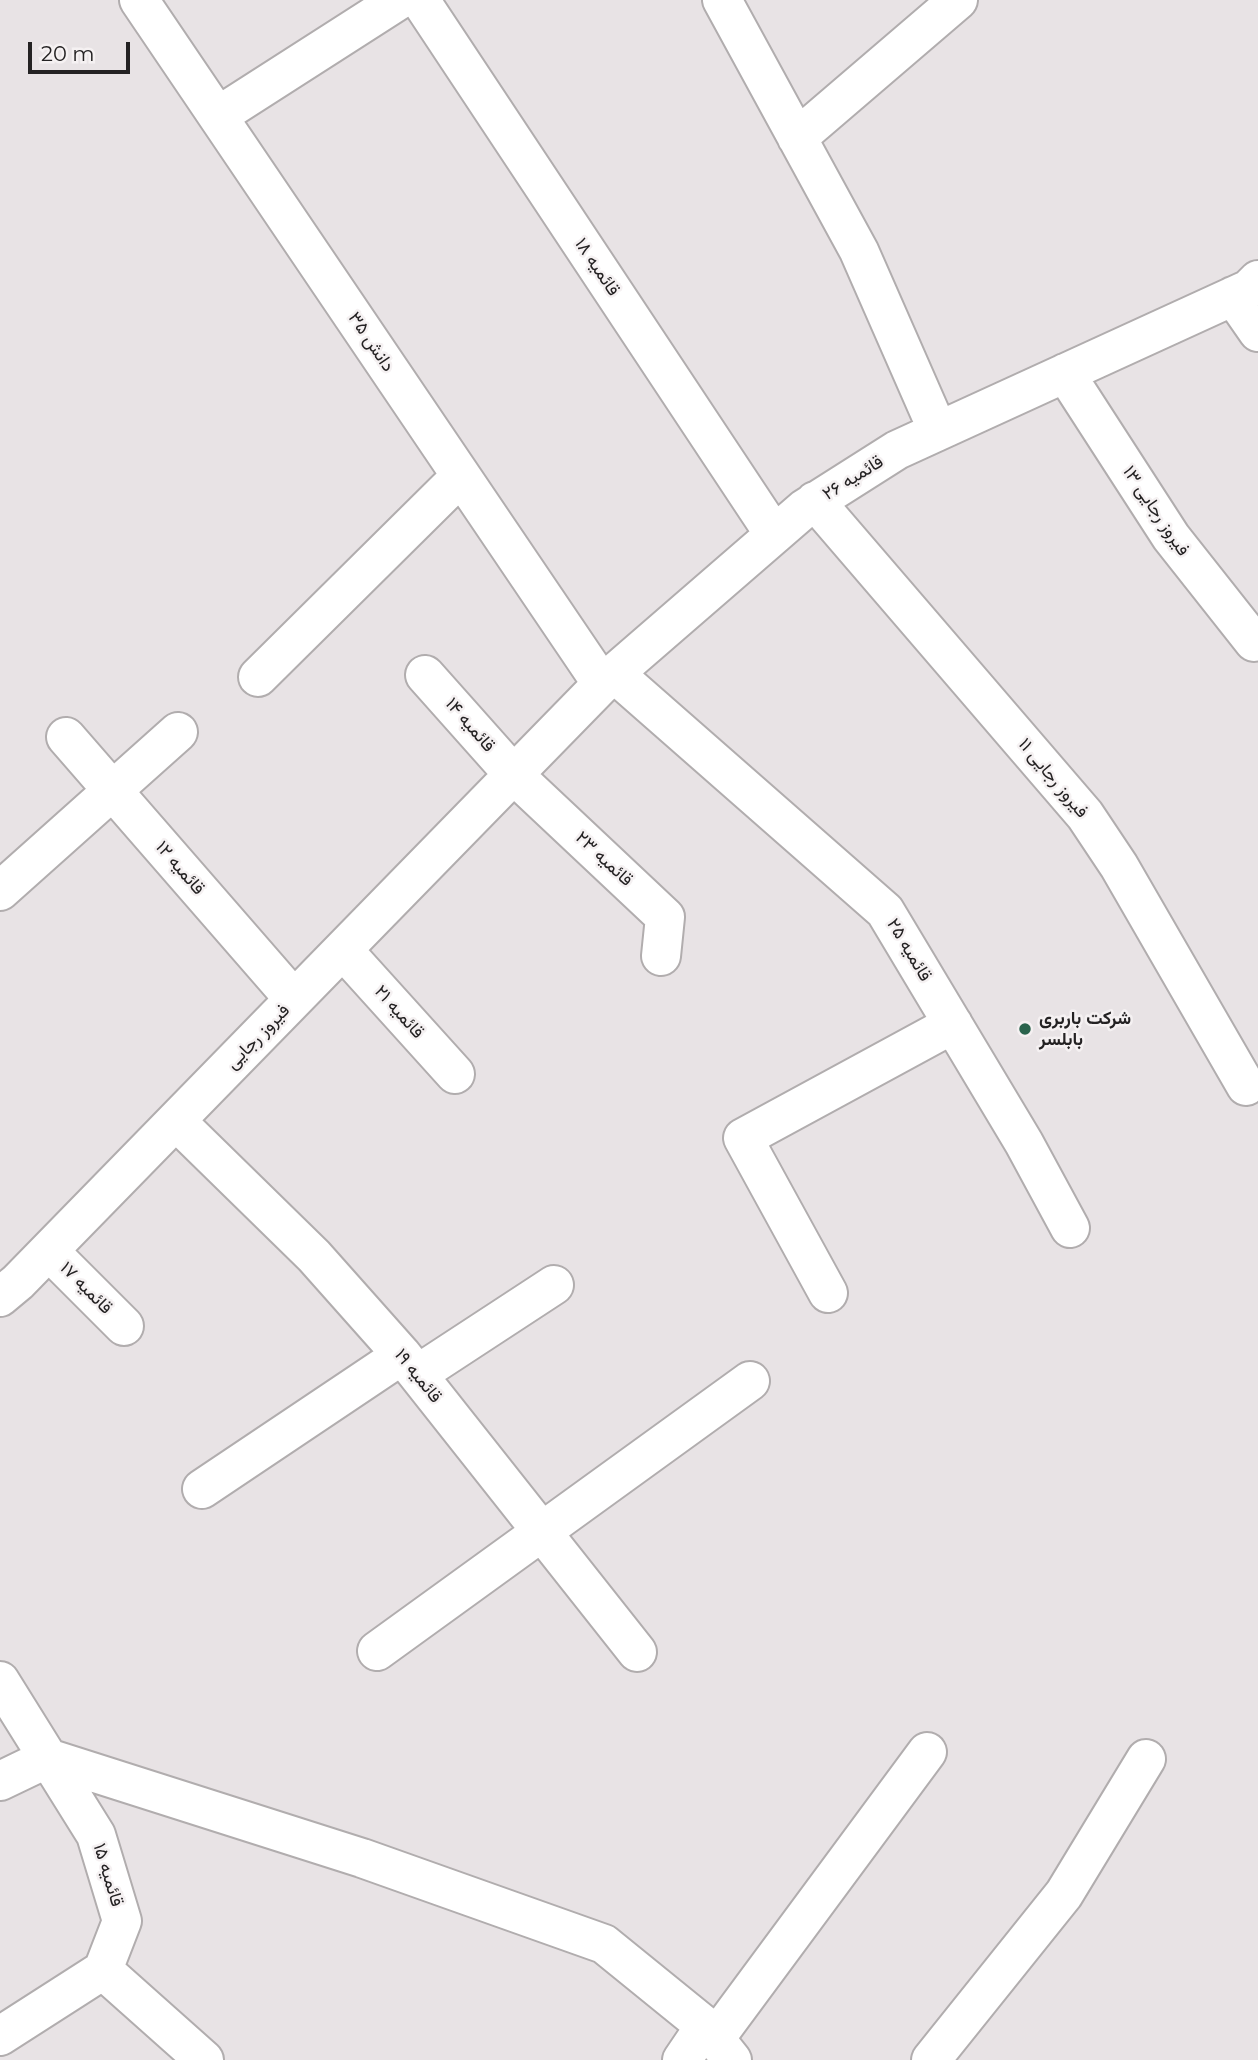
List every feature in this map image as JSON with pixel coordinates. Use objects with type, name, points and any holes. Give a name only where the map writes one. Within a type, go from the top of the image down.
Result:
[{"type":"street","name":"دانش ۳۵","points":[[139,0],[461,476],[608,679]]},
{"type":"street","points":[[218,116],[400,0]]},
{"type":"street","name":"قائمیه ۱۸","points":[[420,0],[774,534]]},
{"type":"street","points":[[722,0],[859,251],[938,431]]},
{"type":"street","points":[[797,138],[958,0]]},
{"type":"street","points":[[1246,288],[1258,332]]},
{"type":"street","name":"قائمیه ۲۶","points":[[514,775],[608,679],[774,534],[815,502],[897,450],[1246,288]]},
{"type":"street","name":"فیروز رجایی ۱۳","points":[[1065,373],[1171,537],[1254,642]]},
{"type":"street","points":[[258,677],[461,476]]},
{"type":"street","name":"فیروز رجایی ۱۱","points":[[815,502],[1085,815],[1119,866],[1246,1086]]},
{"type":"street","name":"قائمیه ۱۴","points":[[425,674],[514,775]]},
{"type":"street","name":"قائمیه ۲۵","points":[[608,679],[885,911],[1024,1143],[1070,1228]]},
{"type":"street","points":[[0,891],[178,732]]},
{"type":"street","name":"قائمیه ۱۲","points":[[66,737],[294,999]]},
{"type":"street","name":"فیروز رجایی","points":[[1,1293],[49,1251],[514,775]]},
{"type":"street","name":"قائمیه ۲۳","points":[[514,775],[665,917],[661,956]]},
{"type":"street","name":"قائمیه ۲۱","points":[[343,950],[455,1074]]},
{"type":"street","points":[[828,1293],[743,1138],[953,1024]]},
{"type":"street","name":"قائمیه ۱۹","points":[[176,1121],[314,1256],[410,1364],[637,1652]]},
{"type":"street","name":"قائمیه ۱۷","points":[[49,1251],[124,1326]]},
{"type":"street","points":[[202,1489],[410,1364],[554,1285]]},
{"type":"street","points":[[377,1651],[750,1381]]},
{"type":"street","name":"قائمیه ۱۵","points":[[0,1681],[96,1835],[122,1921],[103,1970]]},
{"type":"street","points":[[682,2060],[717,2042],[927,1752]]},
{"type":"street","points":[[0,1781],[48,1758],[362,1858],[604,1944],[717,2042]]},
{"type":"street","points":[[931,2060],[1064,1894],[1146,1759]]},
{"type":"street","points":[[0,2036],[103,1970],[204,2060]]},
{"type":"place","name":"شرکت باربری بابلسر","points":[[1025,1029]]}]
